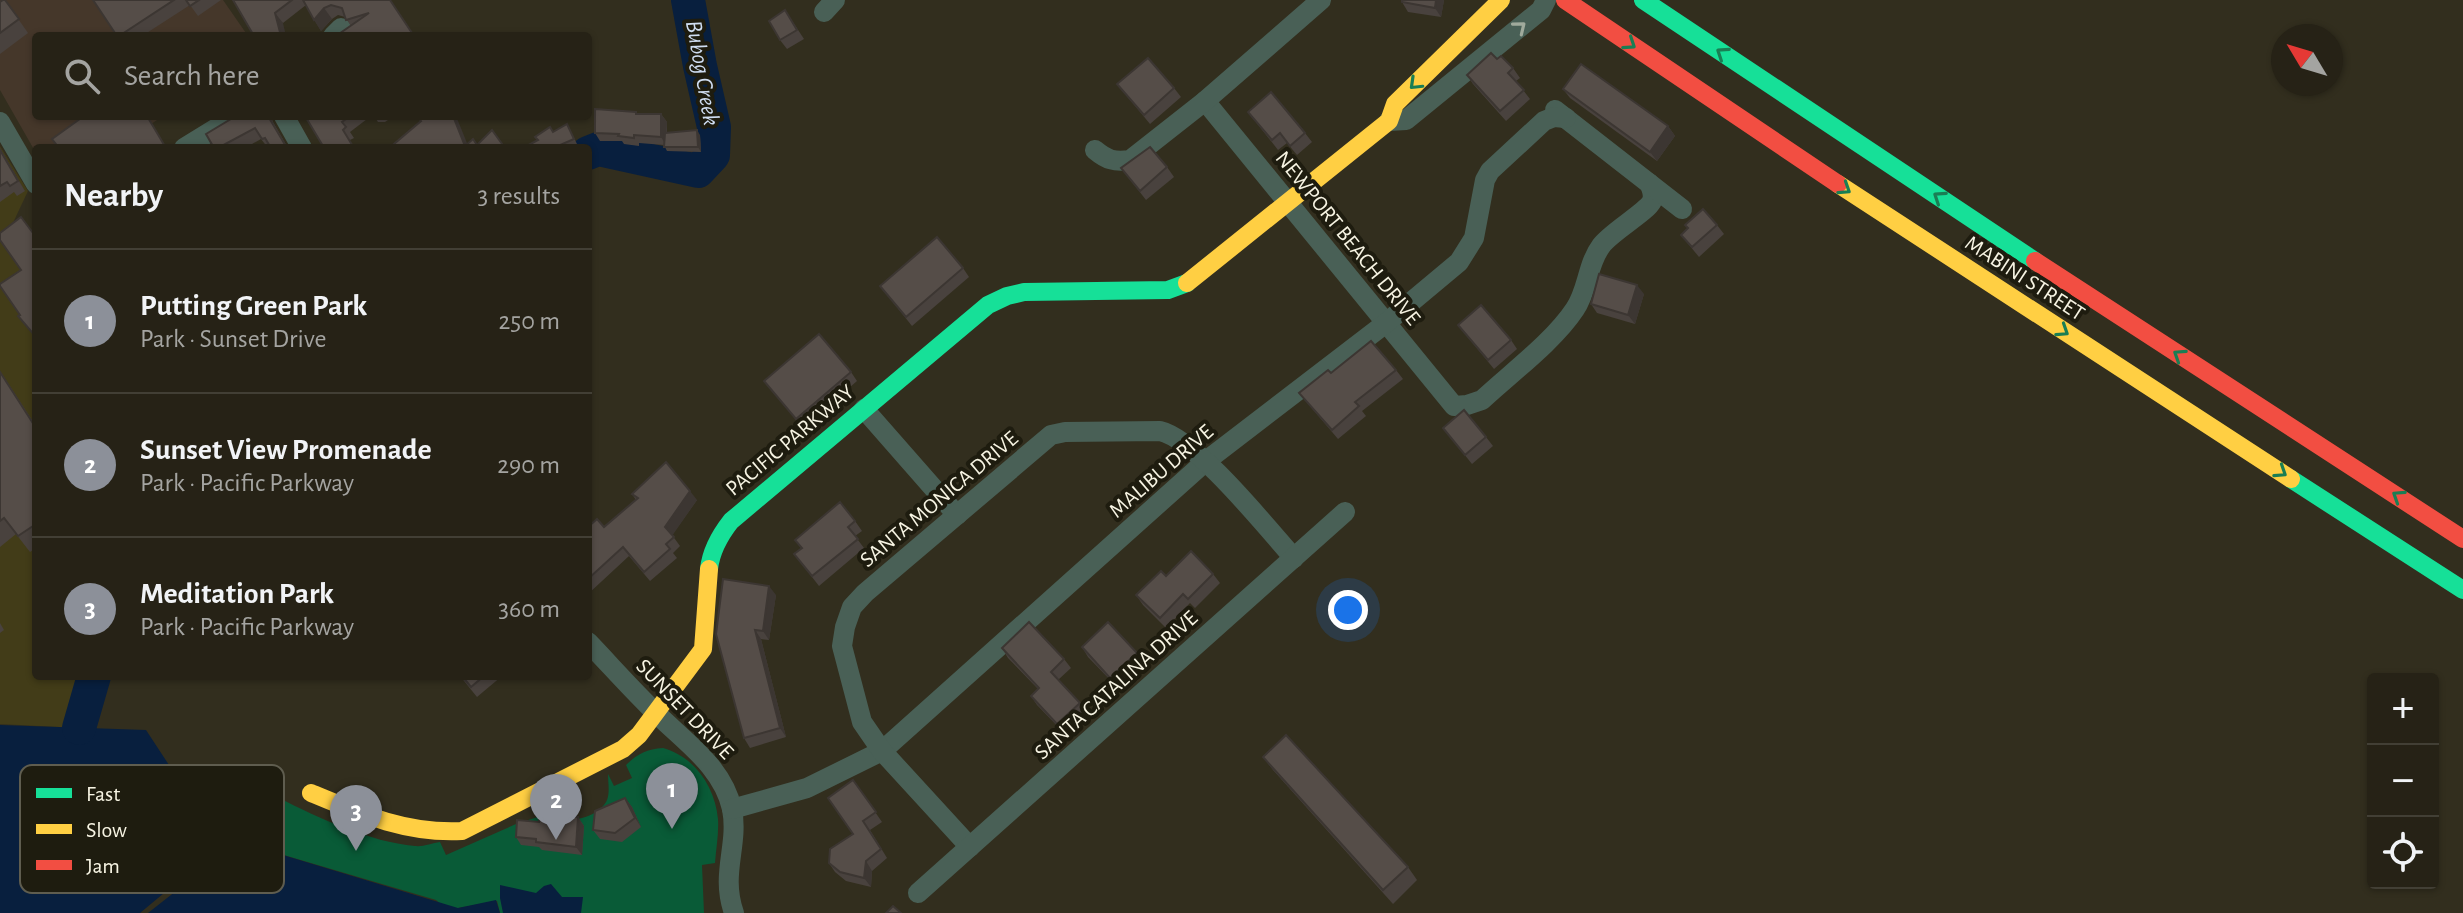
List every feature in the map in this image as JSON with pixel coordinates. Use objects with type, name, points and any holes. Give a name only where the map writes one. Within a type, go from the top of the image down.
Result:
[{"type":"main road","name":"PACIFIC PARKWAY","points":[[311,793],[414,832],[440,834],[462,831],[623,749],[639,735],[703,649],[710,560],[721,533],[731,521],[988,305],[1024,292],[1168,290],[1197,276],[1389,121],[1395,104],[1501,0]]},
{"type":"main road","name":"MABINI STREET","points":[[1565,0],[1842,187],[2463,590]]},
{"type":"main road","name":"MABINI STREET","points":[[1643,0],[2037,262],[2463,539]]},
{"type":"street","points":[[1095,150],[1116,162],[1130,160],[1205,101],[1321,0]]},
{"type":"street","name":"PACIFIC PARKWAY","points":[[1389,121],[1406,120],[1541,10],[1546,0]]},
{"type":"street","points":[[1473,29],[1491,50]]},
{"type":"street","name":"NEWPORT BEACH DRIVE","points":[[1205,101],[1454,406],[1482,400],[1558,330],[1576,308],[1601,246],[1652,201],[1649,183]]},
{"type":"street","name":"MALIBU DRIVE","points":[[732,809],[807,788],[882,751],[1206,461],[1386,323],[1459,262],[1474,238],[1485,180],[1490,171],[1544,121],[1558,112],[1649,183]]},
{"type":"street","points":[[190,144],[230,120]]},
{"type":"street","points":[[286,120],[300,144]]},
{"type":"street","points":[[0,122],[32,177]]},
{"type":"street","points":[[1649,183],[1682,209]]},
{"type":"street","points":[[864,409],[957,515]]},
{"type":"street","name":"SANTA MONICA DRIVE","points":[[970,847],[882,751],[862,722],[842,646],[852,607],[865,593],[1051,435],[1065,432],[1170,433],[1206,461],[1294,558]]},
{"type":"street","name":"SANTA CATALINA DRIVE","points":[[918,893],[1345,512]]},
{"type":"street","name":"SUNSET DRIVE","points":[[592,646],[709,764],[724,786],[732,809],[734,831],[727,880],[734,913]]},
{"type":"shaded area","points":[[0,0],[223,0],[245,32],[32,32],[32,120],[157,120],[121,144],[32,146],[0,90]]},
{"type":"shaded area","points":[[0,146],[28,191],[3,244],[32,286],[32,680],[93,680],[79,728],[0,724]]},
{"type":"green space","points":[[663,748],[685,758],[701,775],[713,796],[718,830],[715,863],[702,865],[704,913],[500,913],[497,901],[447,910],[436,900],[284,855],[284,800],[380,840],[418,846],[440,842],[446,855],[516,824],[553,812],[550,800],[569,818],[591,815],[607,800],[608,774],[614,786],[632,778],[626,765],[652,750]]},
{"type":"water","points":[[0,725],[146,730],[169,765],[20,765],[20,893],[284,893],[284,855],[458,908],[496,900],[500,913],[0,913]]},
{"type":"water","points":[[551,884],[562,897],[583,897],[581,913],[503,913],[500,885],[536,893]]},
{"type":"pier","points":[[164,893],[173,893],[148,913],[140,913]]},
{"type":"building","points":[[3,0],[19,19],[0,33],[0,2]]},
{"type":"building","points":[[93,0],[174,0],[125,32],[114,32]]},
{"type":"building","points":[[233,0],[292,0],[275,13],[280,32],[252,32]]},
{"type":"building","points":[[303,0],[390,0],[411,32],[342,32],[369,13],[346,20],[342,8],[331,5],[314,20]]},
{"type":"building","points":[[1402,0],[1436,0],[1435,8]]},
{"type":"building","points":[[785,10],[797,30],[780,40],[769,21]]},
{"type":"building","points":[[1491,53],[1497,59],[1501,56],[1513,68],[1508,73],[1524,90],[1500,111],[1467,75]]},
{"type":"building","points":[[1148,58],[1174,88],[1144,115],[1117,84]]},
{"type":"building","points":[[1581,64],[1668,126],[1650,152],[1563,89]]},
{"type":"building","points":[[1271,92],[1305,133],[1290,146],[1280,133],[1272,140],[1248,112]]},
{"type":"building","points":[[595,109],[661,114],[661,137],[634,135],[634,138],[595,133]]},
{"type":"building","points":[[78,120],[149,120],[164,144],[56,144],[52,139]]},
{"type":"building","points":[[229,120],[270,120],[285,144],[269,144],[255,128],[225,144],[212,144],[206,134]]},
{"type":"building","points":[[307,120],[345,120],[342,122],[346,127],[343,130],[352,144],[322,144]]},
{"type":"building","points":[[455,120],[464,144],[394,144],[421,121]]},
{"type":"building","points":[[567,124],[574,139],[562,144],[530,144],[550,127],[553,132]]},
{"type":"building","points":[[492,130],[502,144],[478,144]]},
{"type":"building","points":[[697,130],[698,147],[664,147],[665,133]]},
{"type":"building","points":[[1150,147],[1167,167],[1140,191],[1121,168]]},
{"type":"building","points":[[0,150],[18,181],[10,186],[7,182],[0,186]]},
{"type":"building","points":[[1703,209],[1717,225],[1692,247],[1681,235],[1688,228],[1685,225]]},
{"type":"building","points":[[21,217],[32,232],[32,332],[0,286],[21,270],[0,240],[0,233]]},
{"type":"building","points":[[937,237],[963,268],[906,317],[880,286]]},
{"type":"building","points":[[1599,274],[1637,285],[1628,315],[1591,304]]},
{"type":"building","points":[[1481,305],[1511,340],[1488,360],[1458,325]]},
{"type":"building","points":[[819,334],[851,372],[796,419],[764,381]]},
{"type":"building","points":[[1371,341],[1396,370],[1355,402],[1359,406],[1332,430],[1299,393],[1328,370],[1331,373]]},
{"type":"building","points":[[0,372],[32,422],[32,527],[18,536],[4,518],[0,521]]},
{"type":"building","points":[[1464,410],[1486,437],[1465,455],[1443,428]]},
{"type":"building","points":[[666,462],[690,491],[665,527],[674,537],[666,544],[670,549],[644,572],[623,547],[592,575],[592,523],[597,519],[604,527],[638,498],[632,494]]},
{"type":"building","points":[[840,502],[855,521],[848,527],[858,539],[812,576],[794,554],[802,548],[795,540]]},
{"type":"building","points":[[1191,551],[1213,574],[1188,599],[1183,594],[1160,618],[1136,595],[1161,571],[1166,576]]},
{"type":"building","points":[[723,579],[769,586],[763,631],[755,630],[780,728],[744,738],[716,634]]},
{"type":"building","points":[[1029,622],[1064,659],[1051,672],[1080,703],[1057,724],[1031,696],[1039,688],[1002,648]]},
{"type":"building","points":[[1108,622],[1137,653],[1110,678],[1082,647]]},
{"type":"building","points":[[465,680],[479,680],[471,687]]},
{"type":"building","points":[[1286,735],[1408,867],[1383,890],[1263,757]]},
{"type":"building","points":[[853,780],[876,812],[863,821],[881,849],[866,861],[864,878],[840,872],[829,863],[830,849],[853,834],[828,798]]},
{"type":"building","points":[[625,798],[635,818],[615,833],[593,830],[595,811]]},
{"type":"building","points":[[540,813],[578,817],[576,847],[516,837],[517,820],[539,822]]},
{"type":"building","points":[[893,906],[901,913],[886,913]]},
{"type":"waterway","name":"Bubog Creek","points":[[592,151],[598,149],[698,171],[713,155],[714,127],[688,0]]},
{"type":"waterway","name":"Bubog Creek","points":[[79,728],[93,680]]},
{"type":"traffic: fast","points":[[1643,0],[2035,261]]},
{"type":"traffic: fast","points":[[709,569],[717,544],[731,521],[988,305],[1024,292],[1168,290],[1187,283]]},
{"type":"traffic: fast","points":[[2291,479],[2463,590]]},
{"type":"traffic: slow","points":[[1187,283],[1389,121],[1395,104],[1501,0]]},
{"type":"traffic: slow","points":[[1838,184],[2291,479]]},
{"type":"traffic: slow","points":[[311,793],[403,826],[462,831],[623,749],[639,735],[703,649],[709,569]]},
{"type":"traffic: jam","points":[[1565,0],[1838,184]]},
{"type":"traffic: jam","points":[[2035,261],[2463,539]]},
{"type":"place","name":"Putting Green Park","points":[[672,829]]},
{"type":"place","name":"Sunset View Promenade","points":[[556,840]]},
{"type":"place","name":"Meditation Park","points":[[356,851]]}]
